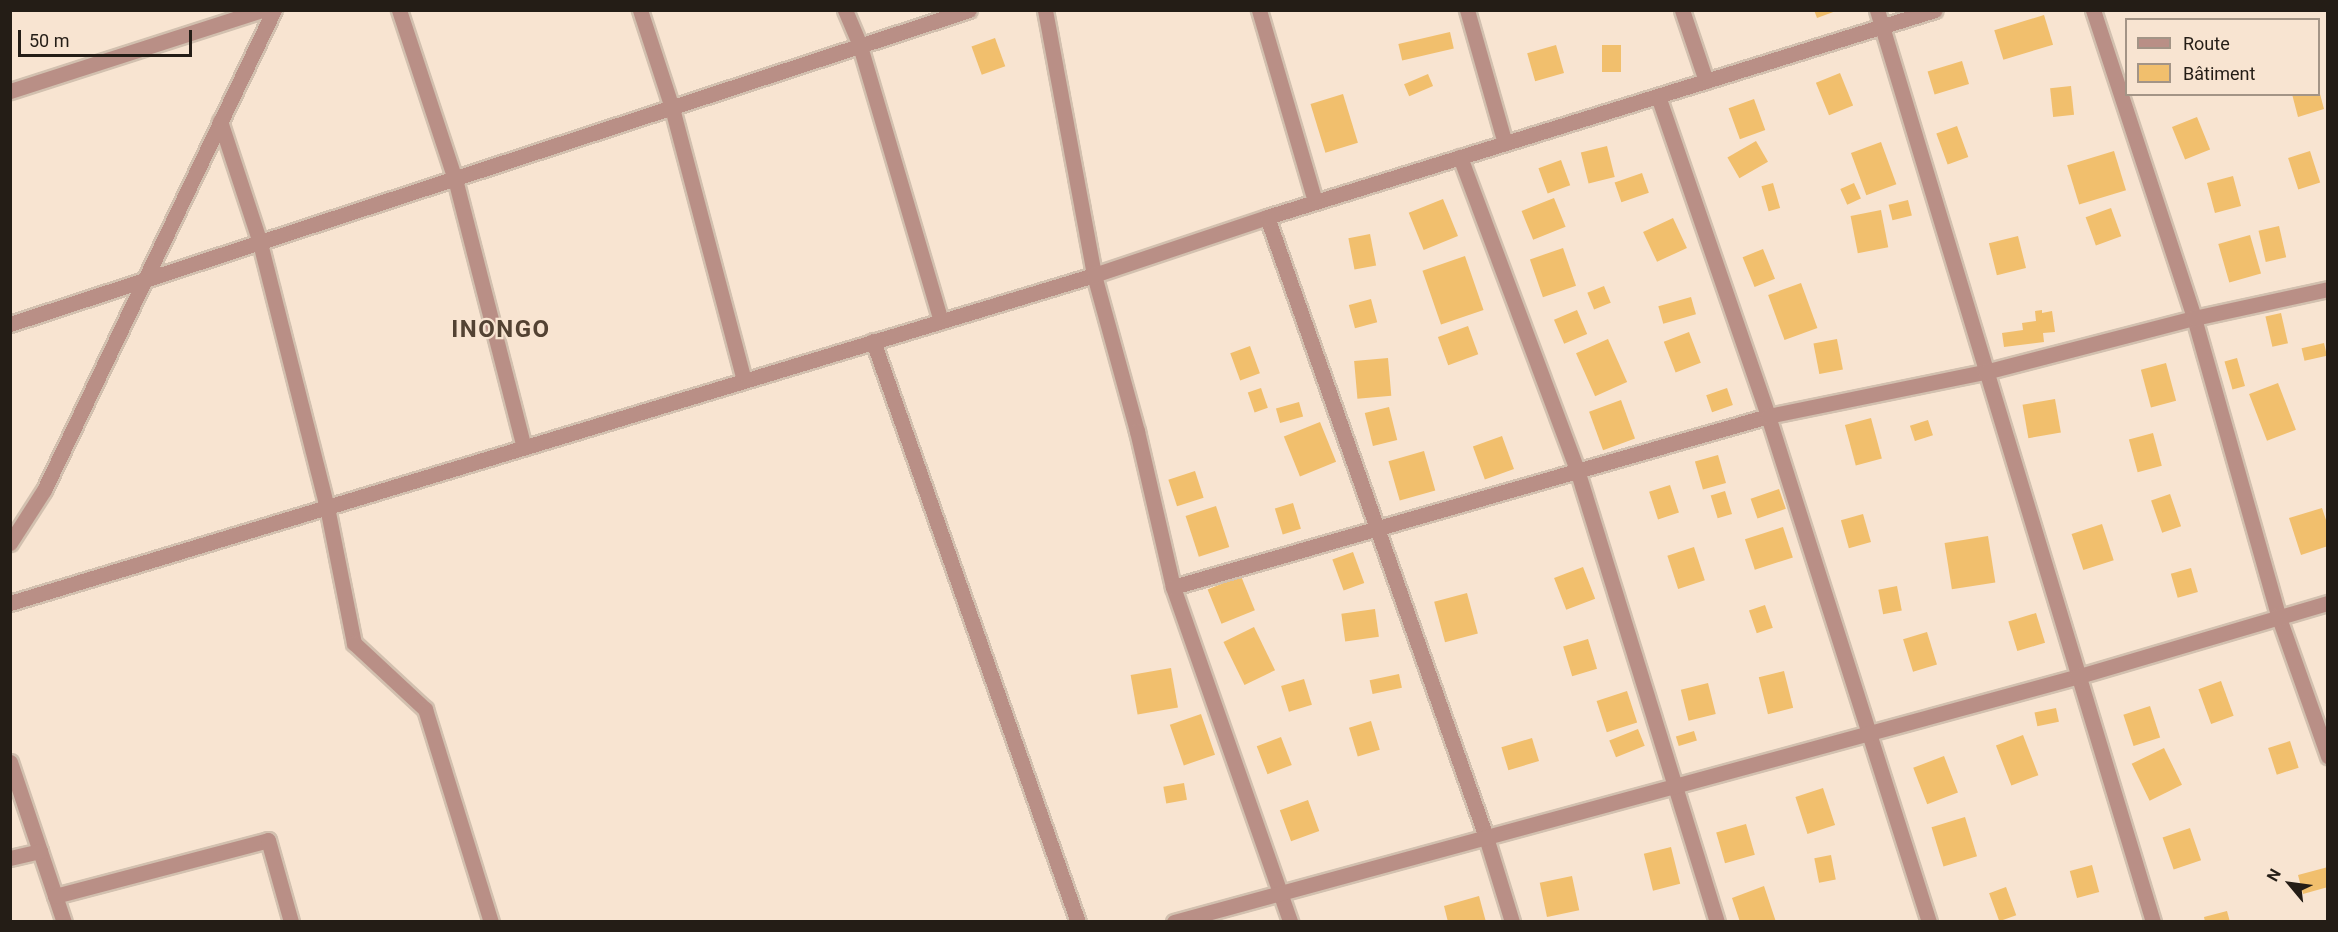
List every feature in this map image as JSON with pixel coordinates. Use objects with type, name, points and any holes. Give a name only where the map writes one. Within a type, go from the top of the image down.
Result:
[{"type":"street","points":[[10,91],[262,10]]},
{"type":"street","points":[[10,543],[44,490],[274,10]]},
{"type":"street","points":[[399,10],[455,179],[524,447]]},
{"type":"street","points":[[640,10],[672,108],[744,380]]},
{"type":"street","points":[[845,10],[860,46],[941,321]]},
{"type":"street","points":[[10,324],[969,10]]},
{"type":"street","points":[[1045,10],[1094,274],[1137,431],[1173,587],[1290,921]]},
{"type":"street","points":[[1259,10],[1315,201]]},
{"type":"street","points":[[1467,10],[1504,143]]},
{"type":"street","points":[[1682,10],[1706,81]]},
{"type":"street","points":[[1877,10],[2076,677],[2153,921]]},
{"type":"street","points":[[10,603],[1094,274],[1315,201],[1935,10]]},
{"type":"street","points":[[2093,10],[2194,318],[2278,615],[2328,756]]},
{"type":"street","points":[[1658,96],[1768,416],[1867,733],[1929,921]]},
{"type":"street","points":[[220,121],[260,243],[327,507],[354,643],[425,709],[492,921]]},
{"type":"street","points":[[1460,157],[1578,473],[1672,786],[1717,921]]},
{"type":"street","points":[[1267,217],[1375,530],[1485,834],[1512,921]]},
{"type":"street","points":[[1173,587],[1578,473],[1768,416],[1984,372],[2194,318],[2328,289]]},
{"type":"street","points":[[873,341],[1078,921]]},
{"type":"street","points":[[1174,921],[1485,834],[2076,677],[2278,615],[2328,603]]},
{"type":"street","points":[[10,762],[64,921]]},
{"type":"street","points":[[55,896],[268,840],[291,921]]},
{"type":"street","points":[[10,858],[40,851]]},
{"type":"building","points":[[1814,10],[1836,10],[1836,11],[1817,18]]},
{"type":"building","points":[[2044,15],[2053,45],[2003,60],[1994,30]]},
{"type":"building","points":[[1450,32],[1454,49],[1402,60],[1398,44]]},
{"type":"building","points":[[995,38],[1005,66],[982,75],[972,47]]},
{"type":"building","points":[[1556,45],[1564,73],[1535,81],[1527,53]]},
{"type":"building","points":[[1602,45],[1621,45],[1621,72],[1602,72]]},
{"type":"building","points":[[1962,61],[1969,84],[1935,94],[1928,72]]},
{"type":"building","points":[[1840,73],[1853,105],[1829,115],[1816,83]]},
{"type":"building","points":[[1428,74],[1433,86],[1409,96],[1404,84]]},
{"type":"building","points":[[2071,86],[2074,115],[2053,117],[2050,88]]},
{"type":"building","points":[[1343,94],[1358,143],[1325,153],[1310,104]]},
{"type":"building","points":[[2320,94],[2324,109],[2298,117],[2293,96],[2320,96]]},
{"type":"building","points":[[1754,99],[1765,130],[1740,139],[1729,108]]},
{"type":"building","points":[[2197,117],[2210,149],[2185,160],[2172,127]]},
{"type":"building","points":[[1957,126],[1968,157],[1948,165],[1936,134]]},
{"type":"building","points":[[1756,141],[1768,162],[1739,178],[1727,158]]},
{"type":"building","points":[[1881,142],[1896,184],[1866,195],[1851,153]]},
{"type":"building","points":[[1607,146],[1615,177],[1589,184],[1581,153]]},
{"type":"building","points":[[2114,151],[2126,190],[2079,205],[2067,165]]},
{"type":"building","points":[[2310,151],[2320,182],[2298,189],[2288,158]]},
{"type":"building","points":[[1561,160],[1570,185],[1548,194],[1538,168]]},
{"type":"building","points":[[1642,173],[1649,193],[1621,202],[1615,182]]},
{"type":"building","points":[[2233,176],[2241,206],[2215,213],[2207,183]]},
{"type":"building","points":[[1773,183],[1780,208],[1769,211],[1761,186]]},
{"type":"building","points":[[1854,183],[1861,199],[1847,205],[1840,189]]},
{"type":"building","points":[[1554,198],[1566,227],[1533,240],[1522,211]]},
{"type":"building","points":[[1443,199],[1458,236],[1424,250],[1409,213]]},
{"type":"building","points":[[1908,200],[1912,216],[1892,220],[1889,205]]},
{"type":"building","points":[[2111,208],[2121,236],[2096,245],[2086,217]]},
{"type":"building","points":[[1881,210],[1888,247],[1858,253],[1851,216]]},
{"type":"building","points":[[1673,218],[1687,248],[1657,262],[1643,232]]},
{"type":"building","points":[[2279,226],[2286,257],[2266,262],[2259,231]]},
{"type":"building","points":[[1370,234],[1376,265],[1355,270],[1348,238]]},
{"type":"building","points":[[2250,235],[2261,273],[2229,283],[2218,244]]},
{"type":"building","points":[[2018,236],[2026,268],[1997,275],[1989,243]]},
{"type":"building","points":[[1563,248],[1576,286],[1543,297],[1530,259]]},
{"type":"building","points":[[1763,249],[1775,279],[1755,287],[1743,257]]},
{"type":"building","points":[[1465,256],[1484,310],[1441,325],[1422,271]]},
{"type":"building","points":[[1801,283],[1817,328],[1785,340],[1768,295]]},
{"type":"building","points":[[1604,286],[1611,303],[1594,309],[1587,293]]},
{"type":"building","points":[[1691,297],[1696,314],[1663,324],[1658,306]]},
{"type":"building","points":[[1371,299],[1377,322],[1355,328],[1349,305]]},
{"type":"building","points":[[1577,310],[1587,334],[1564,344],[1554,320]]},
{"type":"building","points":[[2042,310],[2042,313],[2052,311],[2055,332],[2043,333],[2044,342],[2004,347],[2002,333],[2023,330],[2022,323],[2036,321],[2035,311]]},
{"type":"building","points":[[2281,313],[2288,343],[2272,347],[2265,317]]},
{"type":"building","points":[[1468,326],[1478,354],[1448,365],[1438,337]]},
{"type":"building","points":[[1689,332],[1701,363],[1676,372],[1664,342]]},
{"type":"building","points":[[1608,339],[1627,382],[1595,396],[1576,353]]},
{"type":"building","points":[[1837,339],[1843,369],[1819,374],[1813,344]]},
{"type":"building","points":[[2324,343],[2327,356],[2305,361],[2302,348]]},
{"type":"building","points":[[1250,346],[1260,373],[1240,380],[1230,353]]},
{"type":"building","points":[[1388,358],[1391,396],[1357,399],[1354,361]]},
{"type":"building","points":[[2237,358],[2245,386],[2232,389],[2225,362]]},
{"type":"building","points":[[2166,363],[2176,401],[2151,407],[2141,370]]},
{"type":"building","points":[[2278,383],[2296,430],[2267,441],[2249,394]]},
{"type":"building","points":[[1261,388],[1268,408],[1255,412],[1248,393]]},
{"type":"building","points":[[1727,388],[1733,405],[1712,412],[1706,395]]},
{"type":"building","points":[[2055,399],[2061,432],[2028,438],[2023,405]]},
{"type":"building","points":[[1621,400],[1635,439],[1603,450],[1589,412]]},
{"type":"building","points":[[1299,402],[1303,416],[1280,423],[1276,409]]},
{"type":"building","points":[[1389,407],[1397,440],[1373,446],[1365,413]]},
{"type":"building","points":[[1871,418],[1882,459],[1856,466],[1845,425]]},
{"type":"building","points":[[1928,420],[1933,435],[1915,441],[1910,426]]},
{"type":"building","points":[[1320,422],[1336,462],[1300,476],[1284,437]]},
{"type":"building","points":[[2153,433],[2162,466],[2138,472],[2129,439]]},
{"type":"building","points":[[1502,436],[1514,469],[1485,479],[1473,447]]},
{"type":"building","points":[[1424,451],[1435,490],[1400,501],[1388,461]]},
{"type":"building","points":[[1718,455],[1726,483],[1703,489],[1695,462]]},
{"type":"building","points":[[1195,471],[1204,498],[1177,506],[1168,480]]},
{"type":"building","points":[[1670,485],[1679,513],[1658,519],[1649,492]]},
{"type":"building","points":[[1779,489],[1786,509],[1757,519],[1751,499]]},
{"type":"building","points":[[1725,491],[1732,514],[1718,518],[1711,495]]},
{"type":"building","points":[[2170,494],[2181,526],[2162,533],[2151,501]]},
{"type":"building","points":[[1293,503],[1301,529],[1283,534],[1275,509]]},
{"type":"building","points":[[1216,506],[1229,547],[1199,557],[1186,516]]},
{"type":"building","points":[[2322,508],[2328,526],[2328,546],[2301,555],[2289,518]]},
{"type":"building","points":[[1863,514],[1871,542],[1849,548],[1841,520]]},
{"type":"building","points":[[2102,524],[2114,560],[2083,570],[2072,534]]},
{"type":"building","points":[[1783,527],[1793,557],[1755,570],[1745,539]]},
{"type":"building","points":[[1988,536],[1995,582],[1952,589],[1945,543]]},
{"type":"building","points":[[1694,547],[1705,580],[1678,589],[1667,556]]},
{"type":"building","points":[[1353,552],[1364,583],[1344,591],[1332,560]]},
{"type":"building","points":[[1583,567],[1595,599],[1566,610],[1554,578]]},
{"type":"building","points":[[2191,568],[2198,592],[2178,598],[2171,574]]},
{"type":"building","points":[[1241,576],[1255,610],[1221,624],[1208,589]]},
{"type":"building","points":[[1897,586],[1902,611],[1883,614],[1878,590]]},
{"type":"building","points":[[1467,593],[1478,634],[1445,642],[1434,602]]},
{"type":"building","points":[[1765,605],[1773,628],[1757,633],[1749,611]]},
{"type":"building","points":[[1375,609],[1379,637],[1345,641],[1341,614]]},
{"type":"building","points":[[2036,613],[2045,643],[2017,651],[2008,621]]},
{"type":"building","points":[[1254,627],[1275,670],[1244,685],[1223,642]]},
{"type":"building","points":[[1927,632],[1937,665],[1913,672],[1903,639]]},
{"type":"building","points":[[1588,639],[1597,669],[1572,676],[1563,647]]},
{"type":"building","points":[[1171,668],[1178,707],[1138,715],[1131,675]]},
{"type":"building","points":[[1784,671],[1793,708],[1768,714],[1759,677]]},
{"type":"building","points":[[1399,674],[1402,688],[1373,694],[1370,680]]},
{"type":"building","points":[[1304,679],[1312,705],[1289,712],[1281,686]]},
{"type":"building","points":[[2221,681],[2234,716],[2211,724],[2198,689]]},
{"type":"building","points":[[1708,683],[1716,714],[1689,721],[1681,690]]},
{"type":"building","points":[[1627,691],[1637,722],[1607,732],[1597,701]]},
{"type":"building","points":[[2150,706],[2160,737],[2134,746],[2123,715]]},
{"type":"building","points":[[2056,708],[2059,722],[2037,726],[2034,713]]},
{"type":"building","points":[[1201,714],[1215,755],[1184,765],[1170,725]]},
{"type":"building","points":[[1371,721],[1380,750],[1358,756],[1349,728]]},
{"type":"building","points":[[1638,729],[1645,746],[1616,757],[1609,741]]},
{"type":"building","points":[[1694,731],[1697,741],[1679,746],[1676,737]]},
{"type":"building","points":[[2023,735],[2038,775],[2011,786],[1996,745]]},
{"type":"building","points":[[1281,737],[1292,765],[1267,774],[1257,746]]},
{"type":"building","points":[[1532,738],[1539,761],[1508,770],[1501,747]]},
{"type":"building","points":[[2290,741],[2299,768],[2277,775],[2268,748]]},
{"type":"building","points":[[2164,748],[2182,785],[2150,801],[2132,764]]},
{"type":"building","points":[[1944,756],[1958,792],[1927,804],[1913,768]]},
{"type":"building","points":[[1184,783],[1187,800],[1166,803],[1163,787]]},
{"type":"building","points":[[1823,788],[1835,825],[1807,834],[1795,797]]},
{"type":"building","points":[[1308,800],[1319,831],[1291,841],[1280,810]]},
{"type":"building","points":[[1965,817],[1977,856],[1944,866],[1932,827]]},
{"type":"building","points":[[1746,824],[1755,855],[1725,863],[1716,833]]},
{"type":"building","points":[[2190,828],[2201,860],[2174,870],[2163,837]]},
{"type":"building","points":[[1671,847],[1680,884],[1653,891],[1644,854]]},
{"type":"building","points":[[1831,855],[1836,880],[1819,883],[1814,858]]},
{"type":"building","points":[[2092,865],[2099,892],[2077,898],[2070,871]]},
{"type":"building","points":[[2328,867],[2328,887],[2303,894],[2298,875]]},
{"type":"building","points":[[1572,876],[1579,910],[1547,917],[1540,883]]},
{"type":"building","points":[[1764,886],[1776,922],[1740,922],[1732,898]]},
{"type":"building","points":[[2006,887],[2016,915],[1999,921],[1989,893]]},
{"type":"building","points":[[1479,896],[1486,922],[1448,922],[1444,906]]},
{"type":"building","points":[[2227,911],[2230,922],[2205,922],[2204,917]]},
{"type":"district","name":"INONGO","points":[[501,330]]}]
